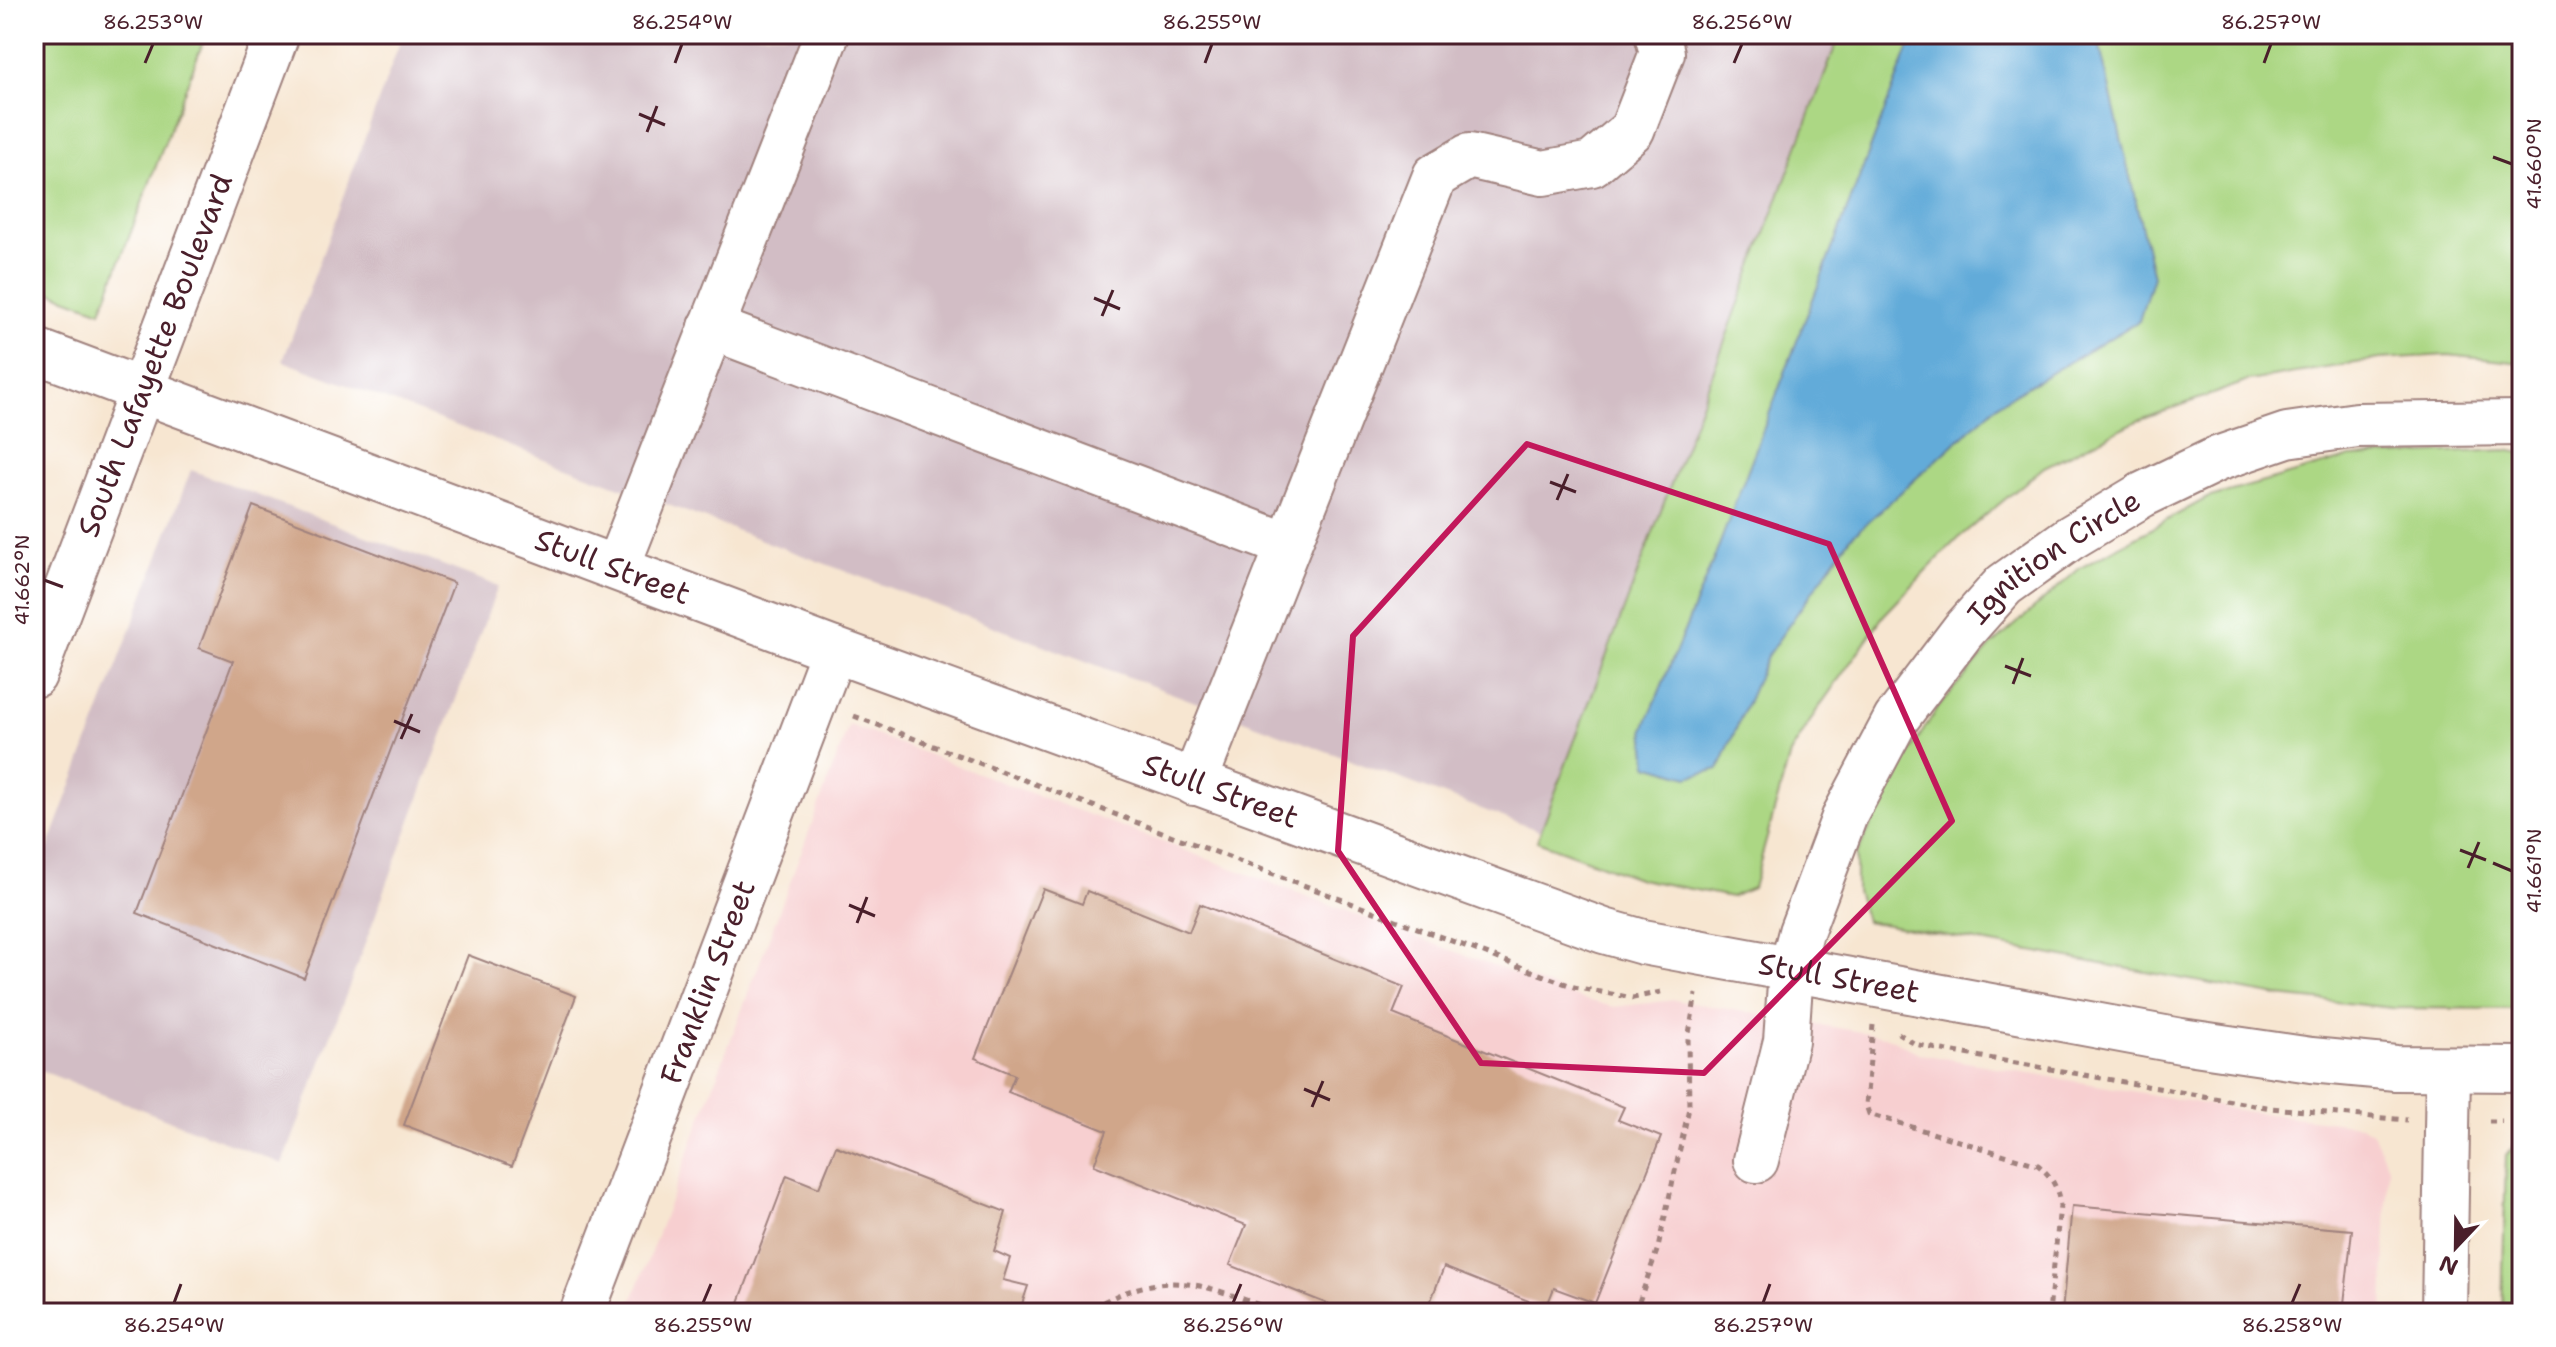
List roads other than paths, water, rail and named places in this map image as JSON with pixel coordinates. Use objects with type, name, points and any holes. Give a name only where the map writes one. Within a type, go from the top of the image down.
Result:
[{"type":"street","name":"South Lafayette Boulevard","points":[[34,675],[277,34]]},
{"type":"street","points":[[617,568],[827,34]]},
{"type":"street","points":[[1194,783],[1435,176],[1469,156],[1543,173],[1592,164],[1632,130],[1662,53],[1657,34]]},
{"type":"street","points":[[711,327],[1287,545]]},
{"type":"street","name":"Stull Street","points":[[34,350],[834,650],[1604,931],[1791,970],[2181,1041],[2311,1060],[2448,1070],[2522,1069]]},
{"type":"street","name":"Ignition Circle","points":[[1756,1160],[1786,1041],[1791,970],[1822,870],[1874,756],[1896,719],[1963,631],[2004,585],[2070,538],[2142,495],[2217,459],[2287,435],[2357,425],[2522,423]]},
{"type":"street","name":"Franklin Street","points":[[582,1313],[834,650]]},
{"type":"street","points":[[2444,1313],[2448,1070]]},
{"type":"water","points":[[1914,34],[2097,34],[2153,276],[2139,321],[2001,402],[1851,537],[1767,656],[1719,769],[1688,777],[1648,765],[1644,729],[1715,556]]}]
